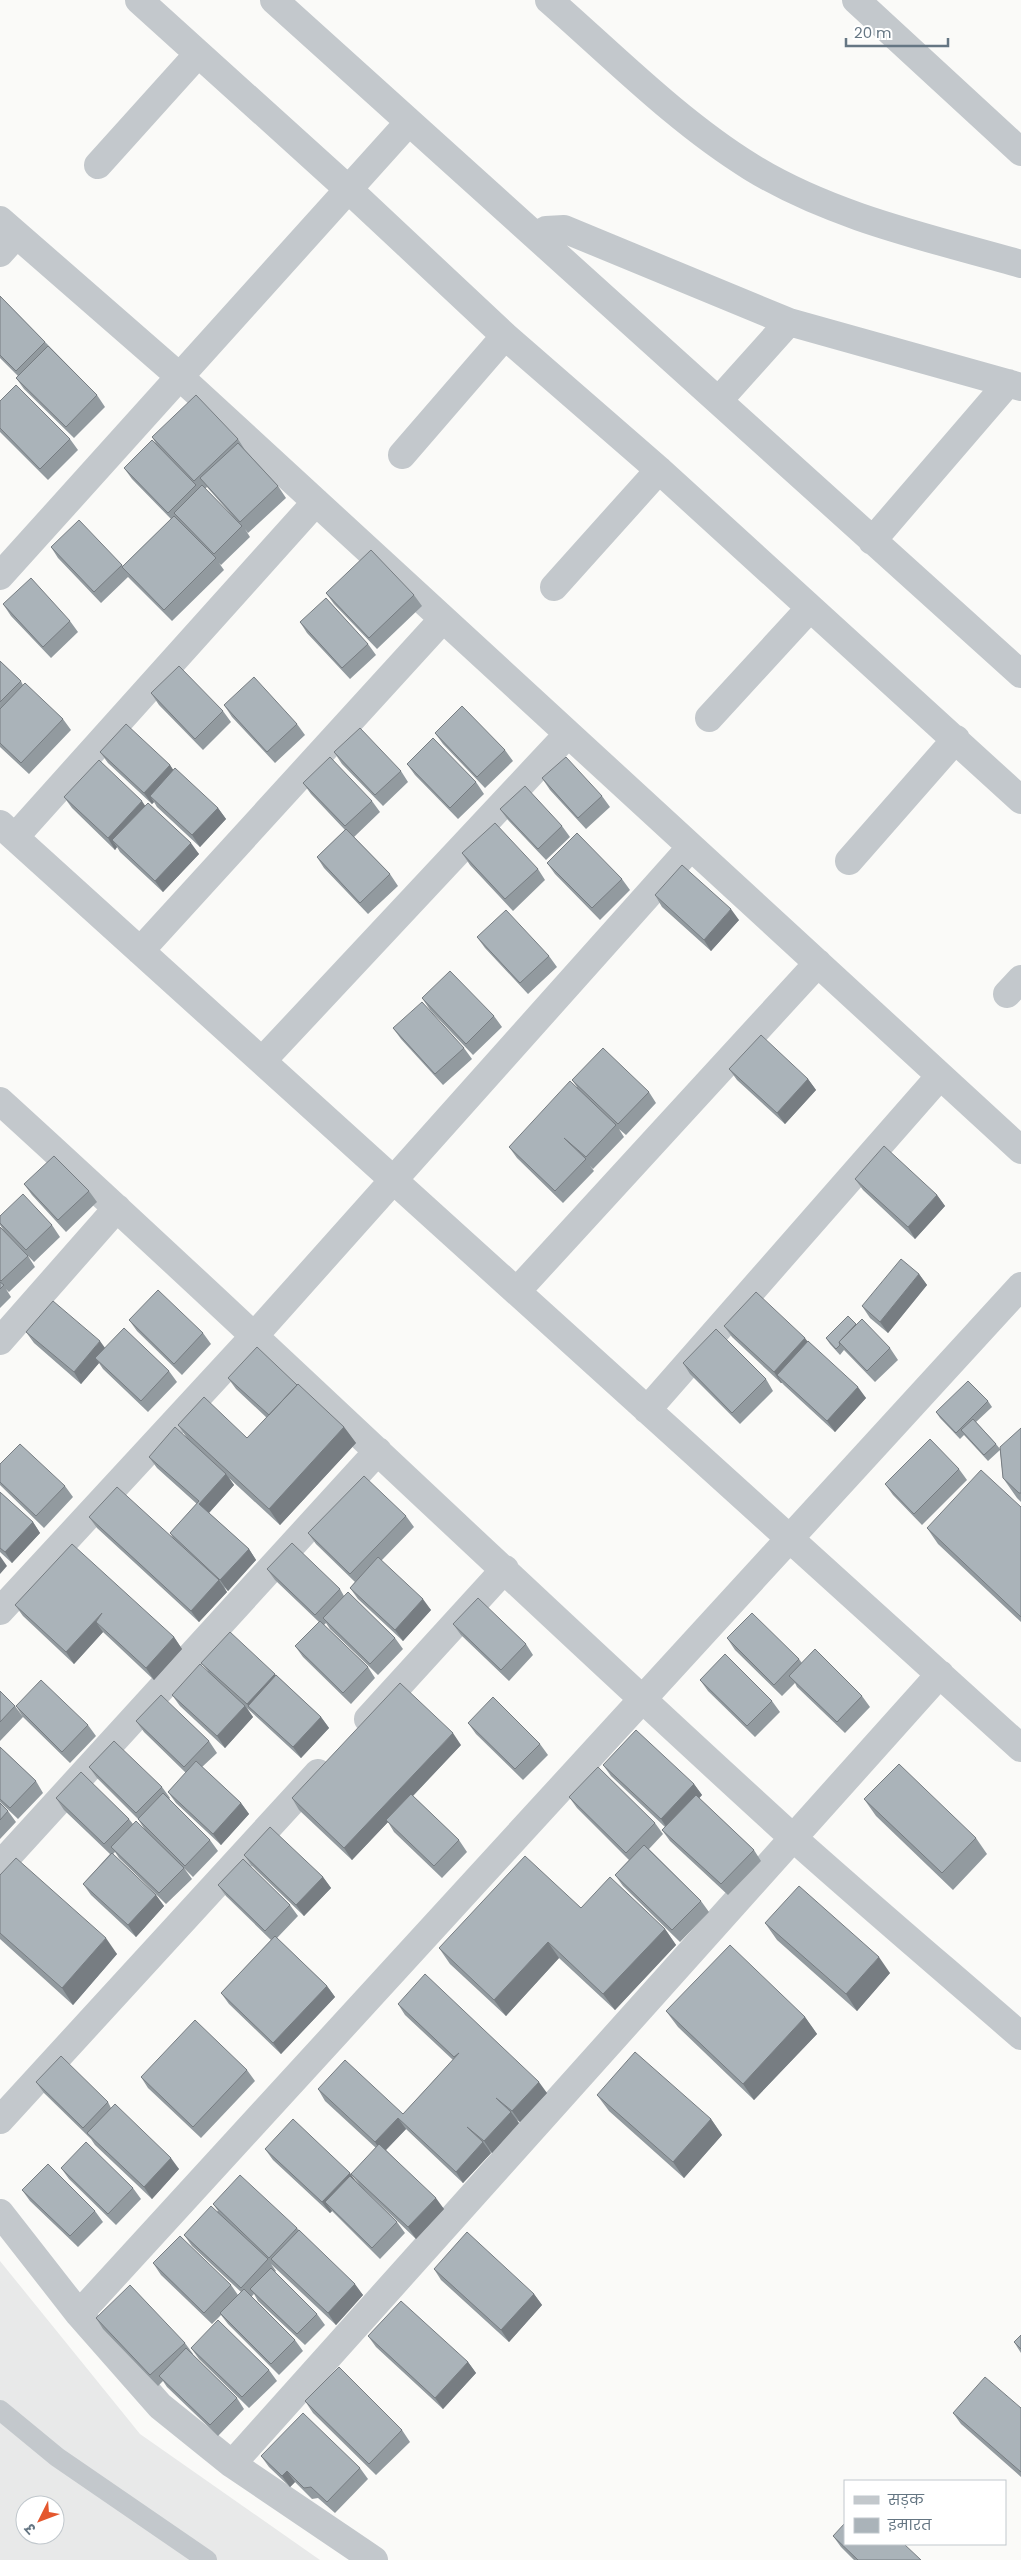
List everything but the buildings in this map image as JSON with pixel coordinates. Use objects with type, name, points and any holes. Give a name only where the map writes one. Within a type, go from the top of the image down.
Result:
[{"type":"street","points":[[139,0],[348,189],[505,336],[659,470],[1021,800]]},
{"type":"street","points":[[274,0],[1021,674]]},
{"type":"street","points":[[549,0],[685,119],[750,167],[812,199],[880,224],[1021,264]]},
{"type":"street","points":[[856,0],[1021,152]]},
{"type":"street","points":[[98,165],[198,54]]},
{"type":"street","points":[[0,576],[409,122]]},
{"type":"street","points":[[536,236],[546,230],[564,229],[789,322],[1014,385],[872,541]]},
{"type":"street","points":[[5,236],[180,377],[690,848],[1021,1150]]},
{"type":"street","points":[[719,400],[789,322]]},
{"type":"street","points":[[402,455],[505,336]]},
{"type":"street","points":[[554,587],[659,470]]},
{"type":"street","points":[[316,502],[7,831],[1021,1748]]},
{"type":"street","points":[[709,718],[810,608]]},
{"type":"street","points":[[140,952],[443,619]]},
{"type":"street","points":[[262,1061],[568,734]]},
{"type":"street","points":[[849,861],[956,739]]},
{"type":"street","points":[[0,1612],[255,1335],[690,848]]},
{"type":"street","points":[[517,1292],[818,963]]},
{"type":"street","points":[[647,1410],[940,1076]]},
{"type":"street","points":[[0,1101],[255,1335],[643,1700],[794,1838],[1021,2036]]},
{"type":"street","points":[[0,1340],[117,1208]]},
{"type":"street","points":[[79,2314],[1021,1286]]},
{"type":"street","points":[[0,1865],[378,1451]]},
{"type":"street","points":[[0,2120],[504,1569]]},
{"type":"street","points":[[232,2464],[940,1674]]},
{"type":"street","points":[[0,2213],[79,2314],[160,2406],[232,2464],[374,2560]]},
{"type":"lane","points":[[0,2410],[57,2457],[207,2560]]},
{"type":"shaded area","points":[[0,2261],[140,2434],[320,2560],[0,2560]]}]
